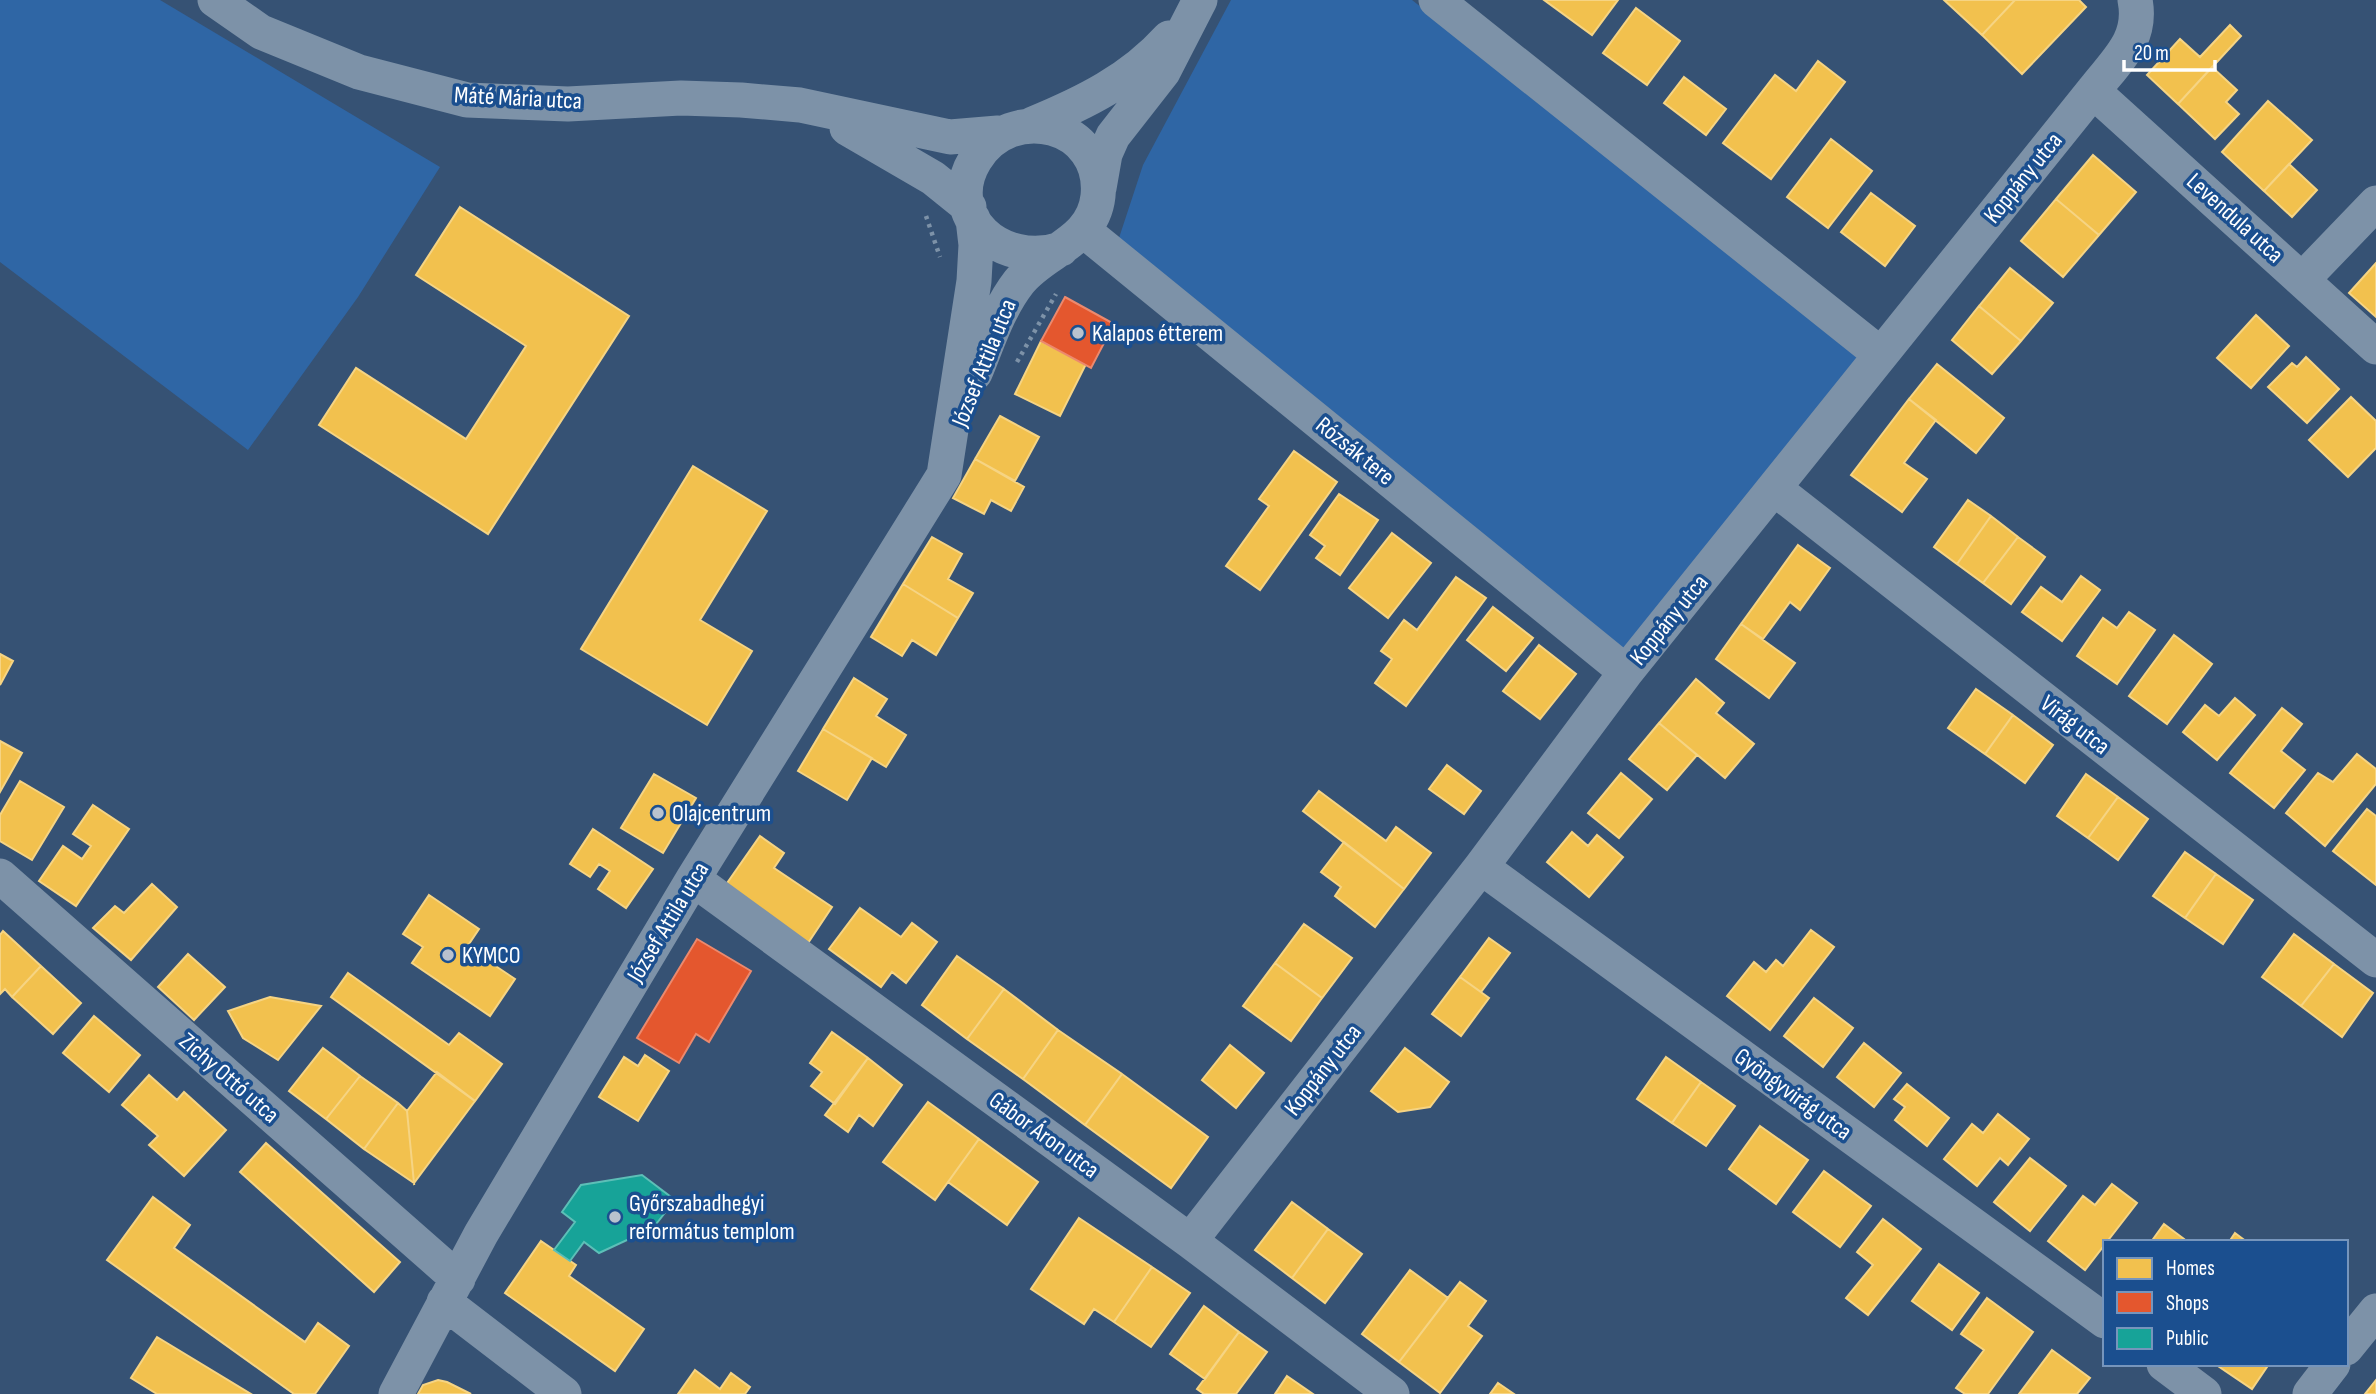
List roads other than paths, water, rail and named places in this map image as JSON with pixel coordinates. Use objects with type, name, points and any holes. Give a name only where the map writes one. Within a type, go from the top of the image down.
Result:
[{"type":"street","name":"Máté Mária utca","points":[[215,0],[261,32],[359,72],[467,100],[568,104],[681,98],[800,105],[950,137],[998,133]]},
{"type":"street","points":[[1436,0],[1880,354]]},
{"type":"street","name":"Koppány utca","points":[[1190,1241],[1481,867],[1626,672],[2094,91],[2135,36],[2139,19],[2135,0]]},
{"type":"street","points":[[998,133],[1033,124],[1078,106],[1116,84],[1152,56],[1196,6]]},
{"type":"street","name":"József Attila utca","points":[[948,456],[997,317],[1021,279],[1072,240],[1095,211],[1105,154],[1113,136],[1163,72],[1196,6]]},
{"type":"street","name":"Levendula utca","points":[[2094,91],[2376,347]]},
{"type":"street","name":"Máté Mária utca","points":[[800,105],[860,134],[911,164],[971,213]]},
{"type":"street","points":[[1033,124],[1051,127],[1075,140],[1089,157],[1097,177],[1098,194]]},
{"type":"street","name":"József Attila utca","points":[[396,1394],[451,1290],[693,879],[944,475],[974,281],[967,186],[971,166],[982,147],[998,133]]},
{"type":"street","points":[[2303,279],[2376,203]]},
{"type":"street","points":[[971,213],[992,242],[1008,251],[1044,255],[1072,240]]},
{"type":"street","name":"Rózsák tere","points":[[1072,240],[1626,672]]},
{"type":"street","name":"Virág utca","points":[[1775,489],[2376,960]]},
{"type":"street","name":"Gyöngyvirág utca","points":[[1481,867],[2103,1320]]},
{"type":"street","name":"Zichy Ottó utca","points":[[0,876],[564,1394]]},
{"type":"street","name":"Gábor Áron utca","points":[[693,879],[1190,1241],[1392,1394]]},
{"type":"street","points":[[2348,1346],[2376,1311]]},
{"type":"street","points":[[2167,1366],[2204,1394]]},
{"type":"street","points":[[2310,1394],[2331,1366]]},
{"type":"place","name":"Kalapos étterem","points":[[1078,333]]},
{"type":"place","name":"Olajcentrum","points":[[658,813]]},
{"type":"place","name":"KYMCO","points":[[448,955]]},
{"type":"place","name":"Győrszabadhegyi református templom","points":[[615,1217]]}]
